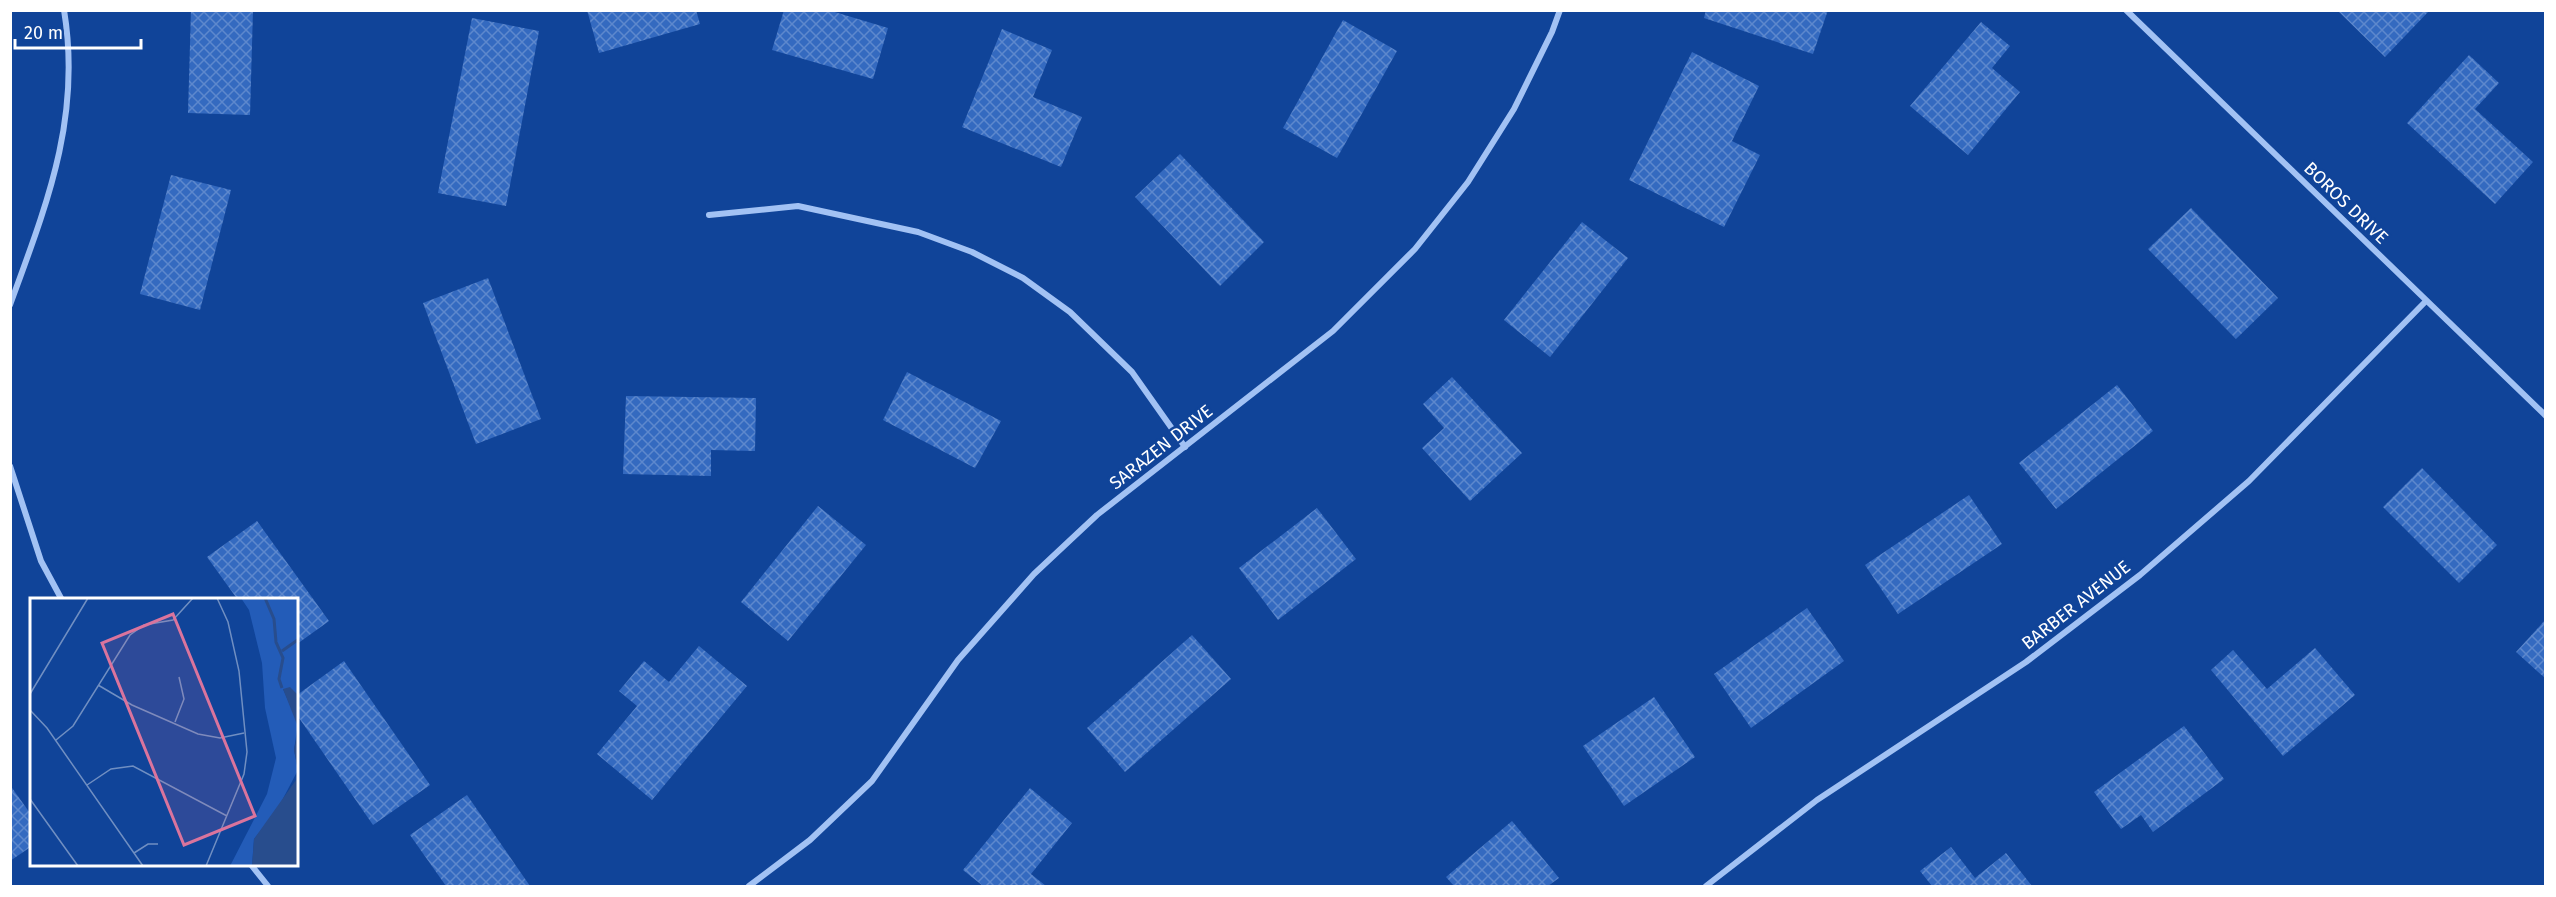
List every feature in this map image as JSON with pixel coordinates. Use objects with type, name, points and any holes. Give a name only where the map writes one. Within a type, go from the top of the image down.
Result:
[{"type":"street","points":[[10,305],[48,201],[62,145],[68,86],[63,10]]},
{"type":"street","name":"SARAZEN DRIVE","points":[[749,886],[810,840],[872,781],[958,660],[1034,573],[1097,515],[1333,331],[1415,249],[1468,182],[1514,109],[1552,32],[1560,10]]},
{"type":"street","name":"BOROS DRIVE","points":[[2126,10],[2546,416]]},
{"type":"street","points":[[710,215],[798,206],[918,232],[972,252],[1023,278],[1070,312],[1132,372],[1185,447]]},
{"type":"street","name":"BARBER AVENUE","points":[[1706,886],[1817,800],[2026,662],[2140,575],[2249,481],[2426,301]]},
{"type":"street","points":[[10,466],[41,561],[61,598]]},
{"type":"street","points":[[253,867],[268,886]]},
{"type":"building","points":[[191,10],[253,10],[250,115],[188,113]]},
{"type":"building","points":[[587,10],[696,10],[700,24],[599,53]]},
{"type":"building","points":[[784,10],[828,10],[888,28],[873,79],[772,50]]},
{"type":"building","points":[[1706,10],[1828,10],[1813,54],[1704,18]]},
{"type":"building","points":[[2337,10],[2427,10],[2428,12],[2385,57]]},
{"type":"building","points":[[472,18],[539,31],[506,206],[438,193]]},
{"type":"building","points":[[1343,20],[1397,51],[1337,158],[1283,128]]},
{"type":"building","points":[[1981,22],[2010,46],[1992,68],[2020,92],[1968,155],[1910,106]]},
{"type":"building","points":[[1002,29],[1052,50],[1033,97],[1082,117],[1061,167],[962,127]]},
{"type":"building","points":[[1692,52],[1759,86],[1732,141],[1760,155],[1724,227],[1629,180]]},
{"type":"building","points":[[2469,55],[2499,83],[2475,109],[2533,162],[2495,204],[2407,123]]},
{"type":"building","points":[[1180,154],[1264,242],[1220,286],[1135,197]]},
{"type":"building","points":[[171,175],[231,190],[200,310],[140,294]]},
{"type":"building","points":[[2191,208],[2278,298],[2236,339],[2148,249]]},
{"type":"building","points":[[1582,222],[1628,258],[1550,357],[1504,320]]},
{"type":"building","points":[[488,278],[541,419],[476,444],[423,303]]},
{"type":"building","points":[[907,372],[1001,421],[975,468],[883,420]]},
{"type":"building","points":[[1452,377],[1522,453],[1470,501],[1422,448],[1444,428],[1423,404]]},
{"type":"building","points":[[2117,385],[2153,431],[2056,509],[2019,463]]},
{"type":"building","points":[[626,396],[756,398],[755,451],[711,450],[711,476],[623,474]]},
{"type":"building","points":[[2422,468],[2497,545],[2459,583],[2383,507]]},
{"type":"building","points":[[1969,495],[2002,544],[1898,614],[1865,565]]},
{"type":"building","points":[[818,506],[866,545],[788,641],[741,602]]},
{"type":"building","points":[[1317,508],[1356,559],[1278,620],[1239,568]]},
{"type":"building","points":[[257,521],[329,621],[298,643],[298,598],[237,598],[207,557]]},
{"type":"building","points":[[1807,608],[1844,661],[1751,728],[1714,674]]},
{"type":"building","points":[[2546,619],[2546,679],[2516,652]]},
{"type":"building","points":[[1192,635],[1231,679],[1125,772],[1087,728]]},
{"type":"building","points":[[699,646],[747,686],[652,800],[597,754],[637,706],[619,691],[644,661],[669,682]]},
{"type":"building","points":[[2315,648],[2355,695],[2283,756],[2211,670],[2233,650],[2267,689]]},
{"type":"building","points":[[344,661],[430,785],[373,825],[298,716],[298,694]]},
{"type":"building","points":[[1654,697],[1695,757],[1624,806],[1583,746]]},
{"type":"building","points":[[2184,726],[2224,779],[2153,832],[2141,815],[2121,829],[2094,792]]},
{"type":"building","points":[[10,785],[30,813],[30,847],[10,861]]},
{"type":"building","points":[[1030,788],[1072,823],[1031,874],[1046,886],[983,886],[963,870]]},
{"type":"building","points":[[467,795],[530,886],[446,886],[410,835]]},
{"type":"building","points":[[1512,821],[1559,878],[1548,886],[1454,886],[1446,877]]},
{"type":"building","points":[[1951,847],[1975,878],[2006,853],[2032,886],[1932,886],[1920,871]]}]
